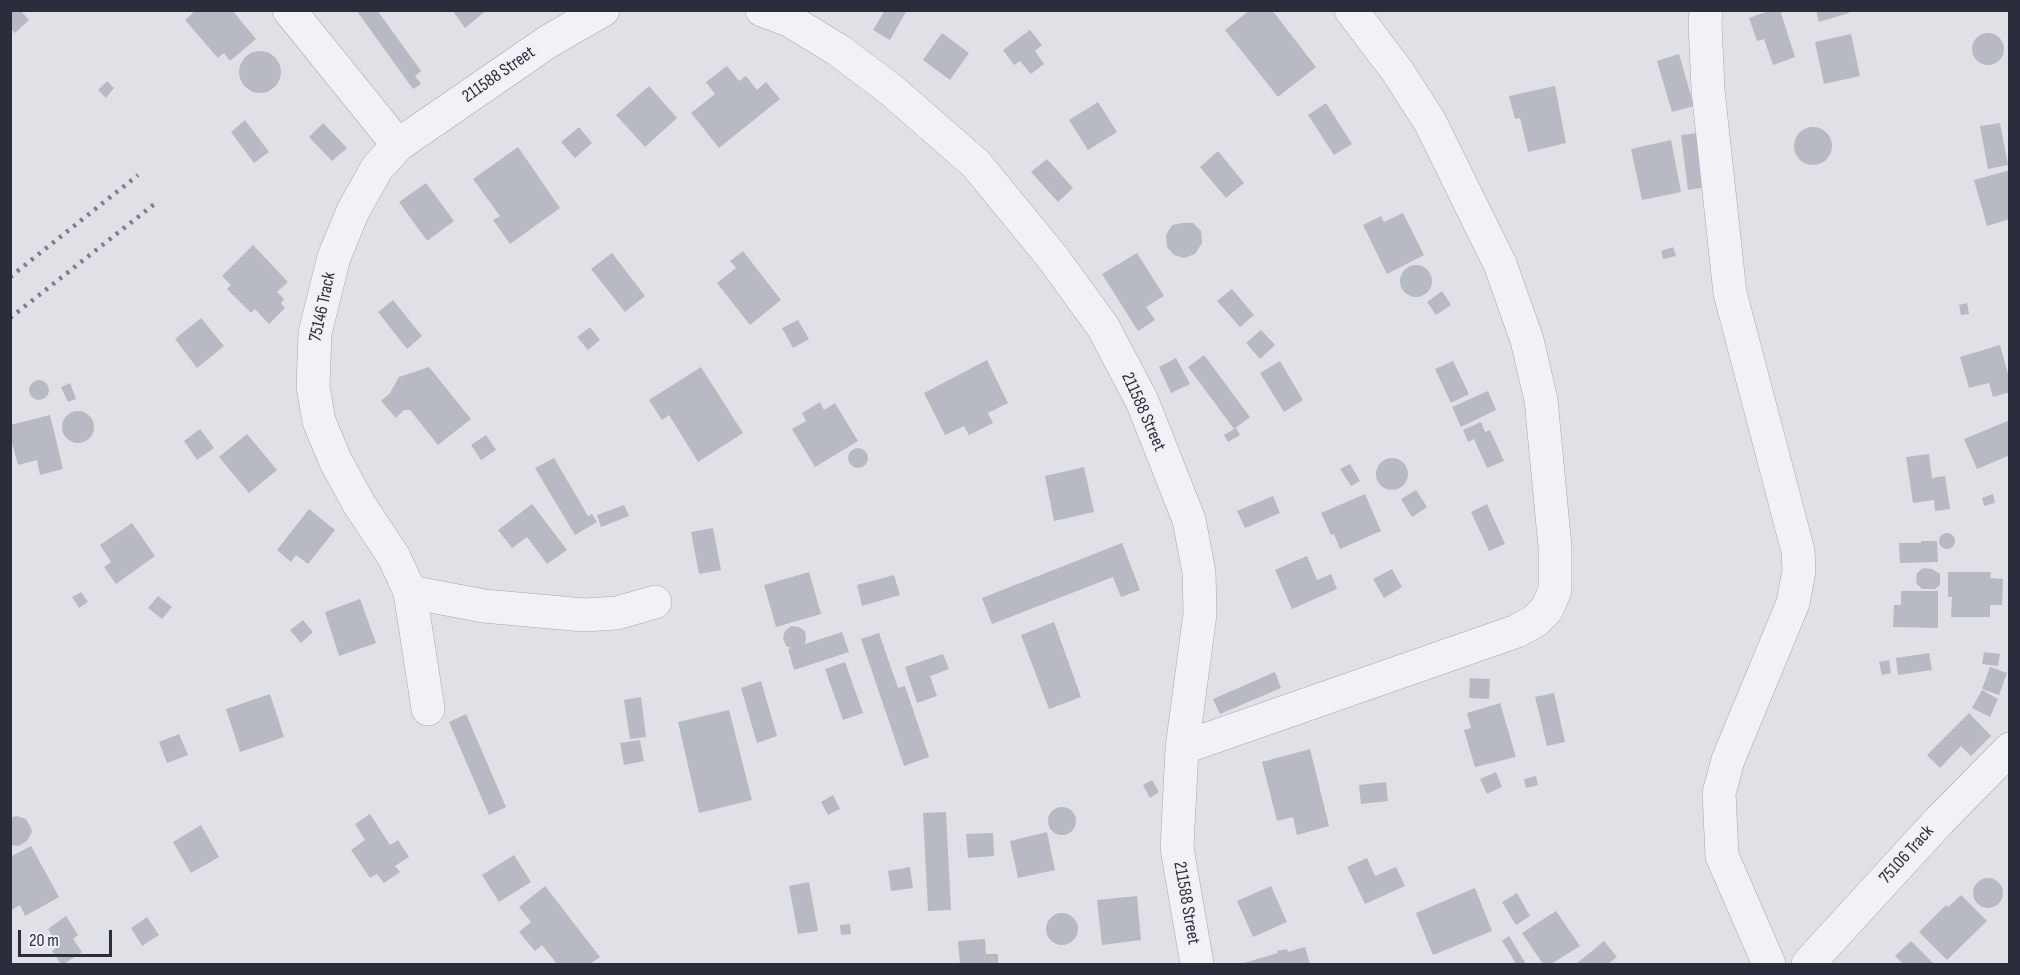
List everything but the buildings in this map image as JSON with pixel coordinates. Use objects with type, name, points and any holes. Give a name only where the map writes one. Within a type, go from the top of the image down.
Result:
[{"type":"street","points":[[289,10],[398,145]]},
{"type":"street","name":"211588 Street","points":[[398,145],[549,41],[603,10]]},
{"type":"street","name":"211588 Street","points":[[762,10],[789,20],[838,50],[890,89],[976,164],[1053,258],[1103,327],[1142,402],[1189,520],[1198,572],[1200,614],[1182,748],[1177,848],[1197,964]]},
{"type":"street","points":[[1182,748],[1517,631],[1535,621],[1547,609],[1555,590],[1555,547],[1541,400],[1527,340],[1500,264],[1430,122],[1398,72],[1351,10]]},
{"type":"street","points":[[1706,10],[1708,90],[1730,293],[1798,551],[1799,571],[1792,603],[1728,760],[1719,793],[1722,856],[1769,964]]},
{"type":"street","name":"75146 Track","points":[[398,145],[377,168],[353,212],[334,257],[315,333],[313,387],[320,421],[335,460],[359,504],[394,556],[410,592],[428,709]]},
{"type":"street","points":[[410,592],[484,606],[584,615],[617,613],[655,602]]},
{"type":"street","name":"75106 Track","points":[[1808,964],[1939,821],[2010,749]]},
{"type":"railway","points":[[10,277],[138,175]]},
{"type":"railway","points":[[10,318],[157,202]]}]
